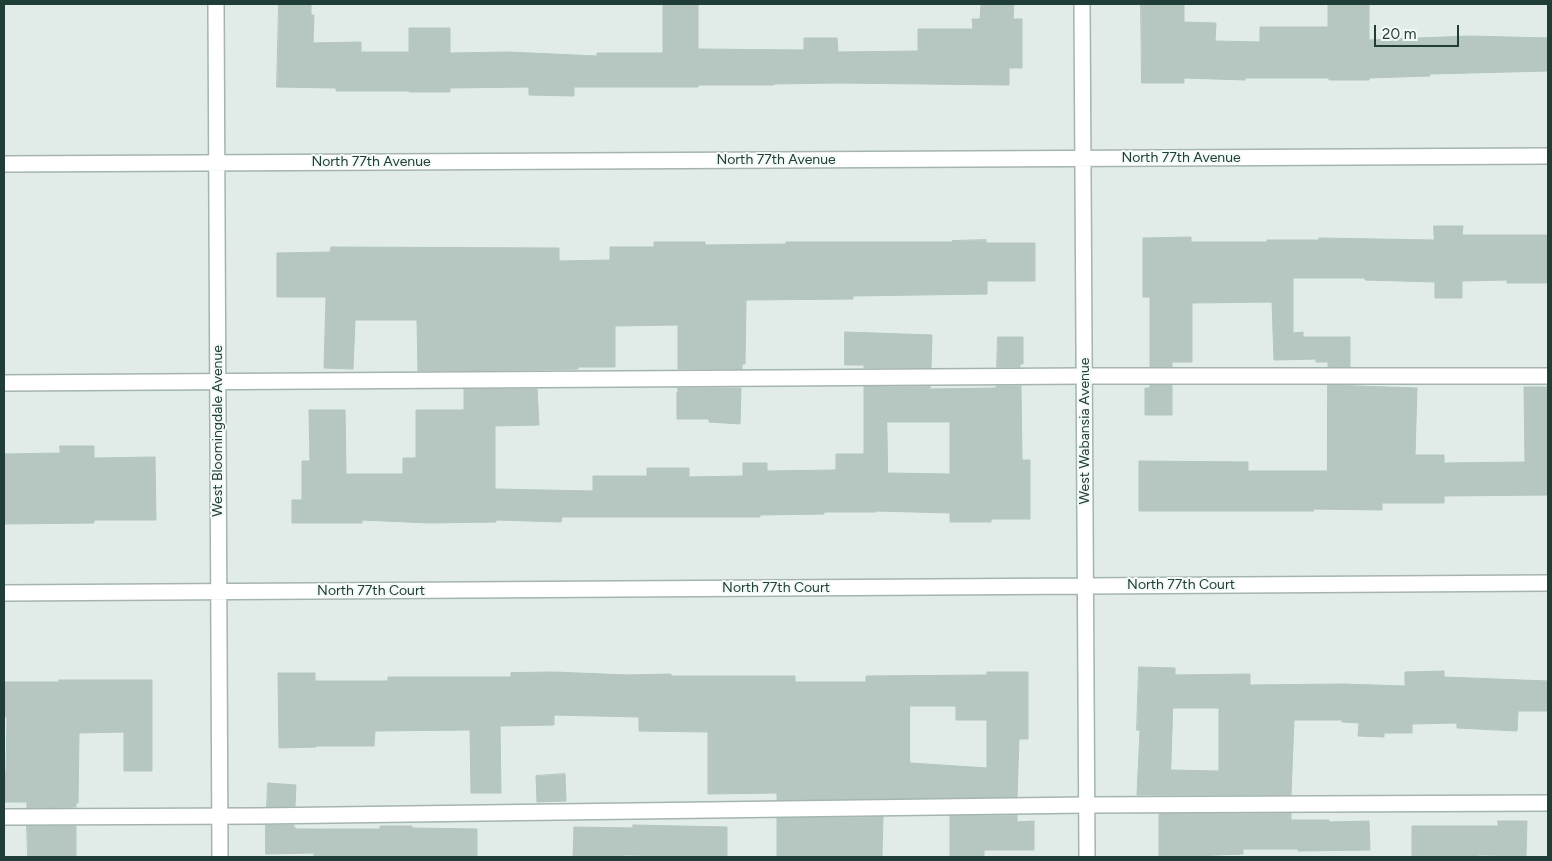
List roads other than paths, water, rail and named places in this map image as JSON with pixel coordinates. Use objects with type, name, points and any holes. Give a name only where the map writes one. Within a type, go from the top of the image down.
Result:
[{"type":"street","name":"West Bloomingdale Avenue","points":[[216,4],[220,857]]},
{"type":"street","name":"West Wabansia Avenue","points":[[1082,4],[1086,857]]},
{"type":"street","name":"North 77th Avenue","points":[[4,164],[1548,156]]},
{"type":"street","points":[[4,383],[1084,376],[1548,376]]},
{"type":"street","name":"North 77th Court","points":[[4,593],[1548,583]]},
{"type":"street","points":[[4,817],[220,817],[1086,805],[1548,803]]}]
